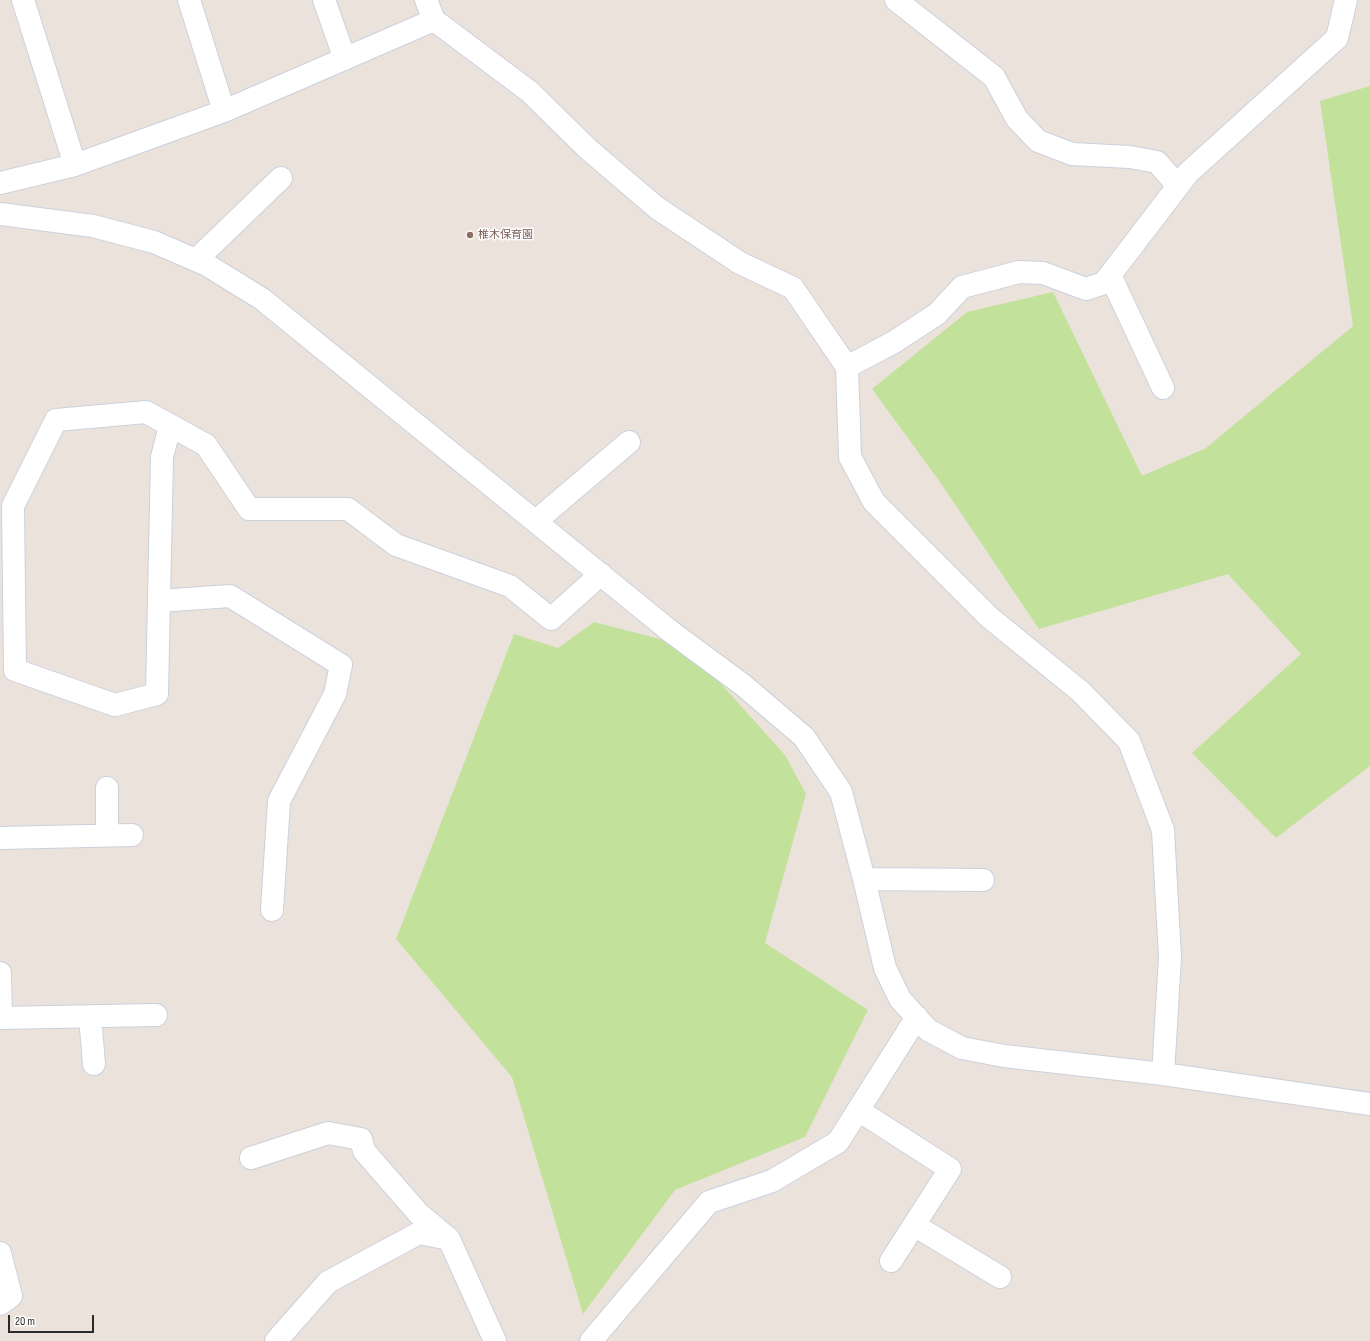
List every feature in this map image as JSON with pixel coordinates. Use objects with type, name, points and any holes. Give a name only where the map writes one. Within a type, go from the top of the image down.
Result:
[{"type":"street","points":[[23,0],[75,165]]},
{"type":"street","points":[[189,0],[224,111]]},
{"type":"street","points":[[324,0],[345,58]]},
{"type":"street","points":[[426,0],[434,20],[530,92],[588,148],[657,208],[740,263],[793,288],[847,367],[850,457],[874,502],[989,617],[1080,691],[1129,741],[1163,830],[1170,958],[1163,1074]]},
{"type":"street","points":[[896,0],[994,77],[1017,119],[1038,141],[1072,154],[1130,157],[1157,162],[1178,186]]},
{"type":"street","points":[[847,367],[894,342],[937,314],[962,287],[1019,272],[1043,273],[1086,289],[1104,283],[1188,173],[1337,38],[1346,0]]},
{"type":"street","points":[[0,182],[75,165],[224,111],[434,20]]},
{"type":"street","points":[[196,260],[280,178]]},
{"type":"street","points":[[0,214],[93,226],[154,242],[196,260],[262,299],[670,631],[743,685],[804,737],[841,792],[864,878],[885,968],[900,998],[928,1030],[962,1048],[1004,1056],[1163,1074],[1370,1104]]},
{"type":"street","points":[[1110,275],[1163,388]]},
{"type":"street","points":[[170,426],[162,457],[157,694],[115,704],[14,670],[13,506],[56,420],[146,412],[206,445],[249,509],[348,509],[396,545],[510,586],[551,619],[601,574]]},
{"type":"street","points":[[536,521],[629,442]]},
{"type":"street","points":[[159,601],[230,596],[341,665],[335,694],[279,801],[272,910]]},
{"type":"street","points":[[107,788],[107,835]]},
{"type":"street","points":[[0,838],[132,835]]},
{"type":"street","points":[[864,878],[983,880]]},
{"type":"street","points":[[0,973],[1,1018],[156,1015]]},
{"type":"street","points":[[90,1016],[94,1064]]},
{"type":"street","points":[[590,1341],[709,1202],[772,1182],[838,1142],[917,1017]]},
{"type":"street","points":[[858,1110],[950,1169],[891,1261]]},
{"type":"street","points":[[252,1158],[328,1133],[361,1139],[364,1150],[419,1214],[449,1239],[495,1341]]},
{"type":"street","points":[[914,1225],[1000,1277]]},
{"type":"street","points":[[276,1341],[328,1282],[419,1233],[449,1239]]},
{"type":"street","points":[[0,1253],[11,1296],[0,1304]]},
{"type":"green space","points":[[1370,86],[1370,766],[1276,838],[1192,753],[1301,654],[1228,574],[1039,629],[940,482],[872,389],[967,312],[1053,292],[1142,476],[1206,448],[1353,326],[1320,101]]},
{"type":"green space","points":[[594,622],[687,646],[785,755],[806,794],[765,943],[868,1010],[805,1137],[675,1190],[583,1314],[512,1077],[396,939],[514,634],[558,648]]},
{"type":"place","name":"椎木保育園","points":[[470,235]]}]
